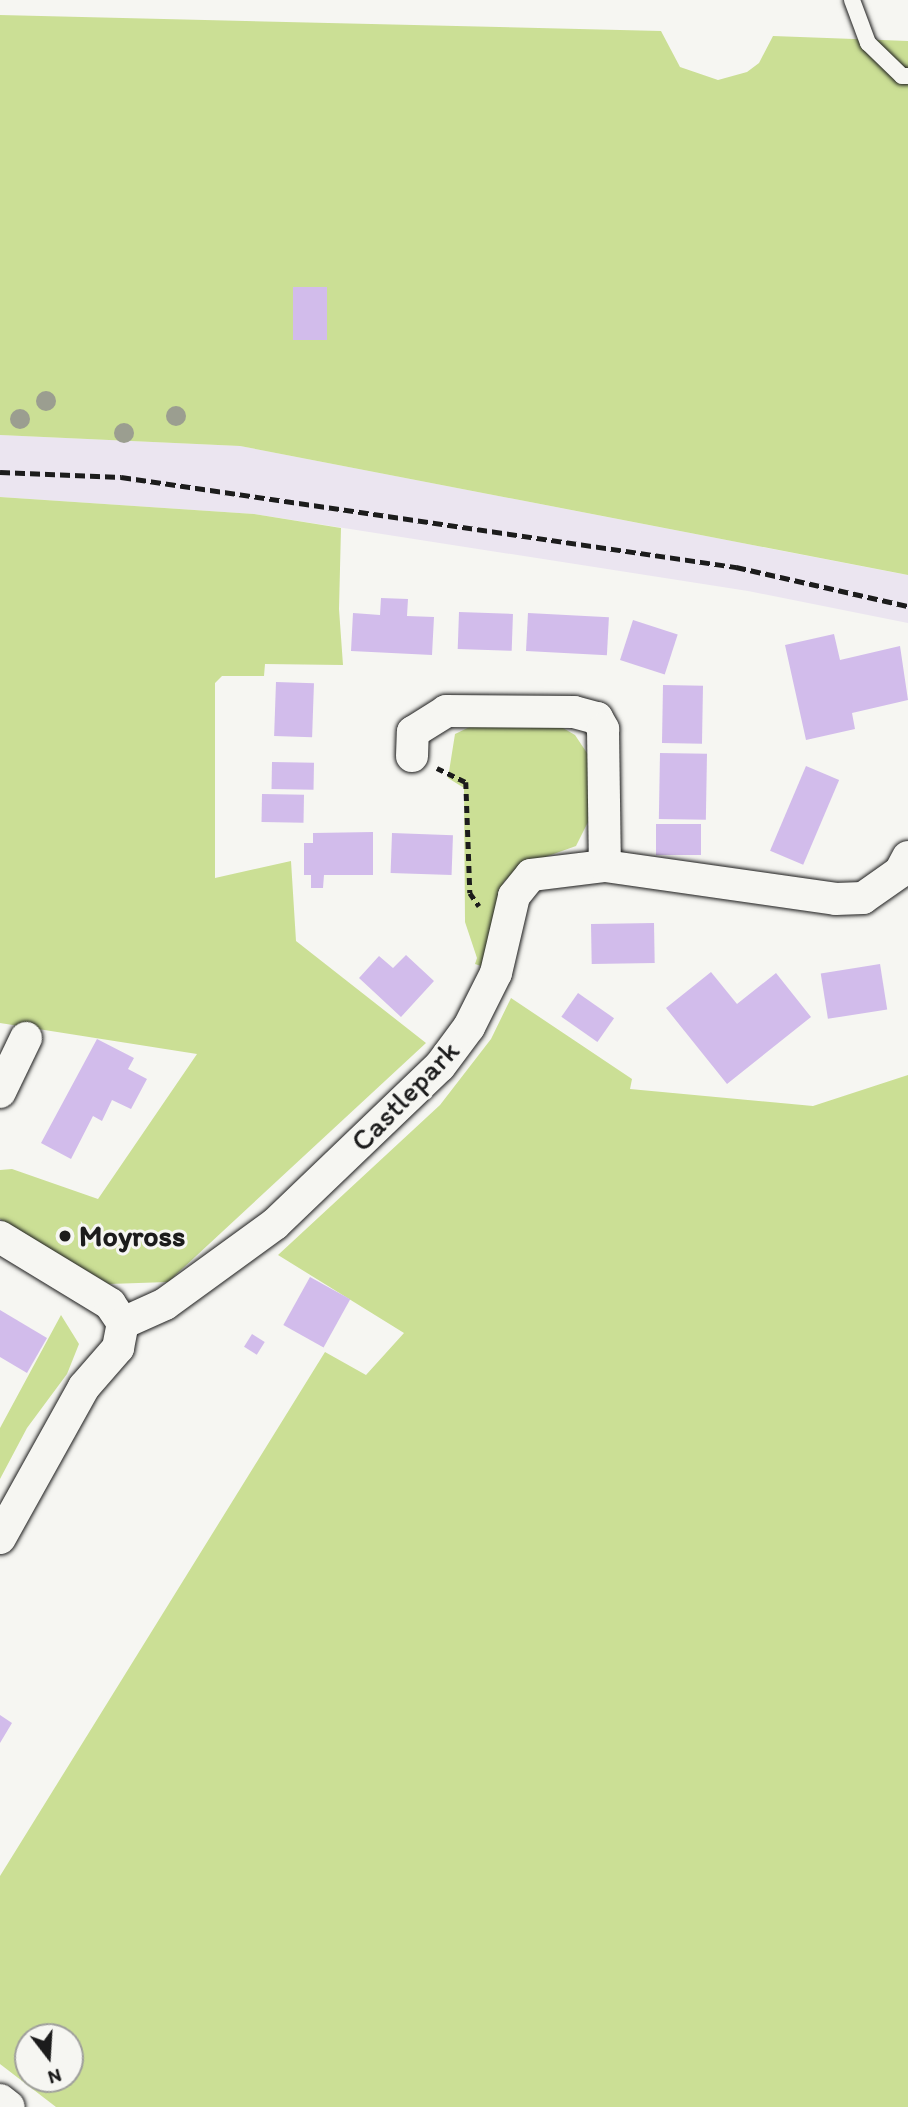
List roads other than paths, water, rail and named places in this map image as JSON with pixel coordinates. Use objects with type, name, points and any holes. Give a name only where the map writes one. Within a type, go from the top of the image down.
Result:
[{"type":"street","points":[[412,756],[413,732],[446,711],[575,712],[597,718],[603,729],[605,866]]},
{"type":"street","name":"Castlepark","points":[[123,1323],[165,1304],[275,1224],[440,1066],[469,1027],[495,973],[514,896],[531,875],[605,866],[836,899],[863,898],[900,872],[908,857]]},
{"type":"street","points":[[0,1092],[26,1038]]},
{"type":"street","points":[[0,1237],[110,1304],[123,1323],[118,1348],[84,1387],[0,1538]]},
{"type":"street","points":[[0,2100],[9,2107]]},
{"type":"lane","points":[[852,0],[868,43],[902,76],[908,76]]},
{"type":"railway","points":[[0,472],[121,477],[736,567],[908,606]]},
{"type":"place","name":"Moyross","points":[[65,1236]]}]
